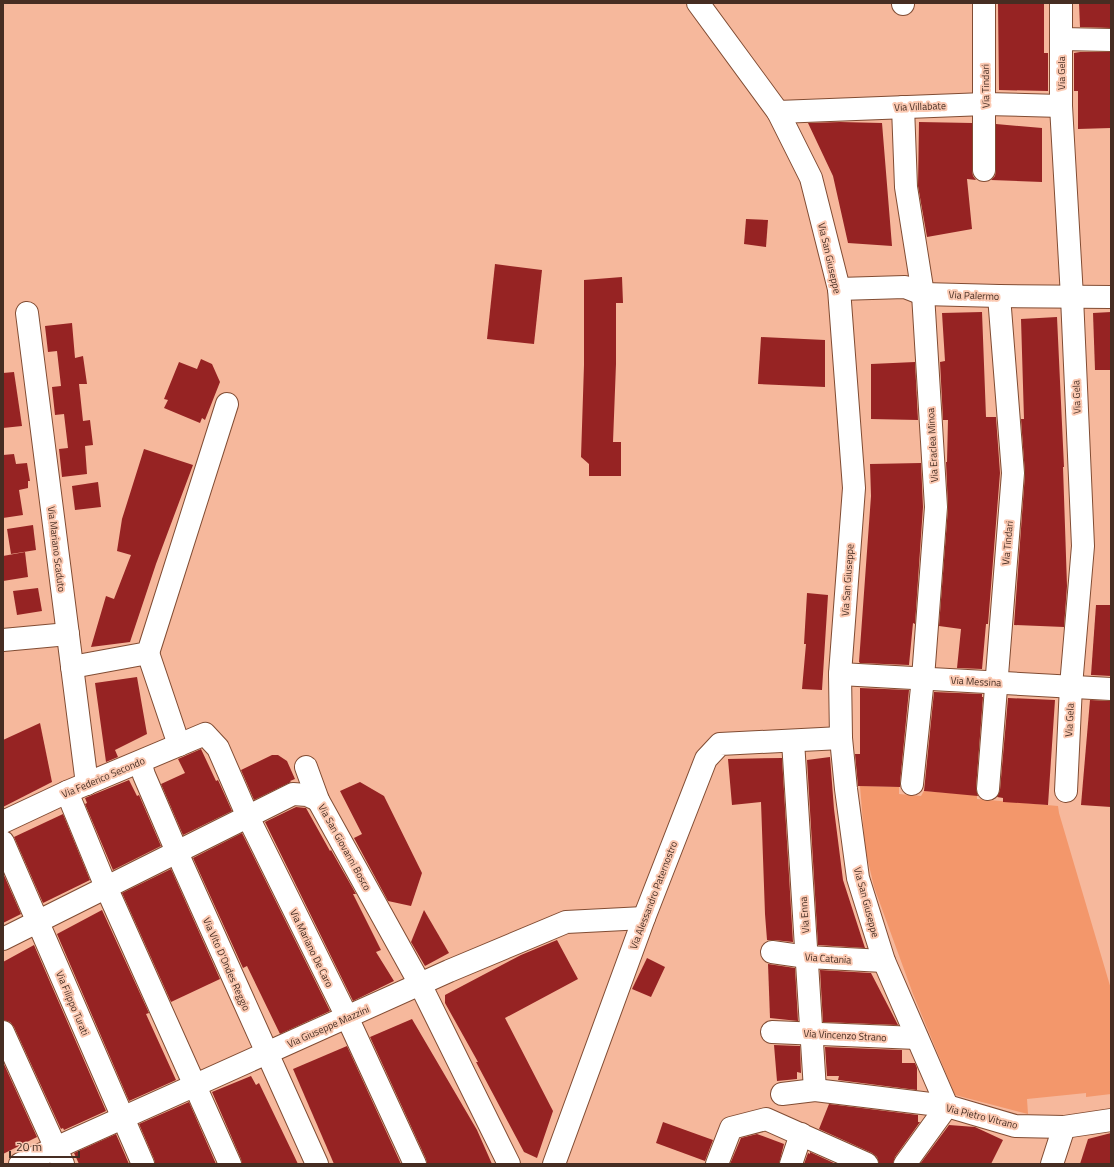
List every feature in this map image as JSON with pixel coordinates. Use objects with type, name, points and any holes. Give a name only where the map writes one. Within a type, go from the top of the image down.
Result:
[{"type":"street","name":"Via San Giuseppe","points":[[698,3],[778,112],[811,178],[839,289],[854,488],[840,674],[840,738],[846,789],[858,878],[884,961],[947,1106]]},
{"type":"street","name":"Via Tindari","points":[[984,3],[984,170]]},
{"type":"street","name":"Via Gela","points":[[1061,3],[1061,106],[1072,297],[1083,546],[1071,686],[1066,790]]},
{"type":"street","points":[[1061,39],[1111,40]]},
{"type":"street","name":"Via Villabate","points":[[778,112],[985,104],[1061,106]]},
{"type":"street","name":"Via Eraclea Minoa","points":[[903,107],[906,187],[923,294],[936,507],[912,784]]},
{"type":"street","name":"Via Palermo","points":[[839,289],[905,287],[923,294],[1111,298]]},
{"type":"street","name":"Via Tindari","points":[[988,789],[1013,473],[999,296]]},
{"type":"street","name":"Via Mariano Scaduto","points":[[27,313],[87,784]]},
{"type":"street","points":[[179,745],[148,653],[227,404]]},
{"type":"street","points":[[3,640],[68,634]]},
{"type":"street","points":[[72,667],[148,653]]},
{"type":"street","name":"Via Messina","points":[[840,674],[1111,689]]},
{"type":"street","name":"Via Federico Secondo","points":[[3,822],[67,792],[205,734]]},
{"type":"street","name":"Via Mariano De Caro","points":[[205,734],[218,748],[248,817],[347,1017],[415,1164]]},
{"type":"street","name":"Via Alessandro Paternostro","points":[[554,1164],[644,918],[706,759],[720,744],[840,738]]},
{"type":"street","name":"Via Enna","points":[[793,741],[807,957],[810,1033],[815,1090]]},
{"type":"street","name":"Via Vito D'Ondes Reggio","points":[[140,762],[144,775],[177,852],[317,1164]]},
{"type":"street","points":[[306,767],[318,800]]},
{"type":"street","points":[[67,792],[106,887],[230,1164]]},
{"type":"street","name":"Via San Giovanni Bosco","points":[[3,939],[293,794],[307,795],[318,800],[420,984],[509,1164]]},
{"type":"street","name":"Via Filippo Turati","points":[[3,842],[143,1164]]},
{"type":"street","name":"Via Giuseppe Mazzini","points":[[20,1164],[59,1156],[122,1118],[420,984],[566,922],[644,918]]},
{"type":"street","name":"Via Catania","points":[[772,952],[807,957],[884,961]]},
{"type":"street","points":[[3,1032],[59,1156]]},
{"type":"street","name":"Via Vincenzo Strano","points":[[772,1032],[917,1038]]},
{"type":"street","name":"Via Pietro Vitrano","points":[[782,1094],[815,1090],[947,1106],[1015,1126],[1064,1127],[1111,1120]]},
{"type":"street","points":[[905,1164],[947,1106]]},
{"type":"street","points":[[717,1164],[731,1128],[766,1119],[867,1164]]},
{"type":"street","points":[[1052,1164],[1064,1127]]},
{"type":"street","points":[[792,1164],[801,1134]]},
{"type":"shaded area","points":[[860,786],[899,787],[899,794],[921,796],[924,791],[977,795],[977,799],[1058,806],[1111,989],[1111,1094],[1086,1097],[1086,1093],[1027,1099],[1028,1114],[955,1095],[913,994],[874,887],[865,848]]},
{"type":"building","points":[[998,3],[1044,3],[1044,53],[1048,53],[1048,91],[999,90]]},
{"type":"building","points":[[1079,3],[1111,3],[1111,28],[1080,27]]},
{"type":"building","points":[[1111,52],[1111,128],[1078,129],[1078,91],[1074,91],[1074,53]]},
{"type":"building","points":[[919,122],[972,123],[972,170],[973,176],[976,180],[967,179],[972,229],[927,237],[918,186]]},
{"type":"building","points":[[808,123],[882,123],[892,246],[848,243],[833,176]]},
{"type":"building","points":[[996,124],[1042,128],[1042,182],[991,180],[995,176],[996,170]]},
{"type":"building","points":[[746,219],[768,220],[766,247],[744,244]]},
{"type":"building","points":[[495,264],[542,270],[534,344],[487,339]]},
{"type":"building","points":[[622,277],[623,303],[616,303],[616,364],[613,442],[621,442],[621,476],[589,476],[589,464],[581,457],[584,365],[584,280]]},
{"type":"building","points":[[982,312],[986,417],[996,417],[1000,473],[988,624],[986,624],[982,669],[957,668],[961,629],[939,626],[948,508],[946,462],[948,420],[943,420],[940,362],[945,361],[942,313]]},
{"type":"building","points":[[1111,312],[1111,370],[1095,370],[1093,313]]},
{"type":"building","points":[[1057,317],[1064,467],[1067,586],[1064,627],[1014,625],[1025,474],[1021,419],[1024,419],[1021,319]]},
{"type":"building","points":[[72,323],[75,358],[83,356],[87,384],[79,384],[83,421],[90,420],[93,445],[85,446],[87,474],[62,477],[59,449],[68,448],[64,414],[55,415],[52,387],[61,386],[57,351],[48,352],[45,326]]},
{"type":"building","points":[[761,337],[825,340],[825,387],[758,384]]},
{"type":"building","points":[[201,359],[212,364],[220,382],[205,420],[202,418],[200,423],[164,408],[168,400],[164,399],[179,362],[197,369]]},
{"type":"building","points":[[915,362],[918,420],[871,419],[871,364]]},
{"type":"building","points":[[14,372],[22,426],[3,428],[3,373]]},
{"type":"building","points":[[144,449],[193,465],[156,564],[130,642],[91,647],[106,596],[114,599],[131,555],[117,551],[122,519]]},
{"type":"building","points":[[14,454],[16,464],[27,463],[30,481],[28,481],[28,488],[19,490],[23,515],[3,518],[3,455]]},
{"type":"building","points":[[921,463],[923,507],[915,624],[913,623],[909,665],[860,663],[871,496],[870,464]]},
{"type":"building","points":[[98,482],[101,507],[75,510],[72,486]]},
{"type":"building","points":[[33,525],[36,550],[11,554],[7,529]]},
{"type":"building","points":[[25,552],[28,577],[3,581],[3,556]]},
{"type":"building","points":[[38,588],[42,611],[17,615],[13,591]]},
{"type":"building","points":[[807,593],[828,595],[822,690],[802,689],[806,644],[804,644]]},
{"type":"building","points":[[1096,605],[1111,605],[1111,676],[1091,675]]},
{"type":"building","points":[[137,677],[147,734],[115,750],[118,757],[106,762],[95,683]]},
{"type":"building","points":[[860,688],[909,690],[900,787],[858,786],[855,754],[860,754]]},
{"type":"building","points":[[934,692],[982,694],[976,788],[978,796],[924,791]]},
{"type":"building","points":[[1008,698],[1055,700],[1048,805],[1003,802],[1003,798],[997,797],[1000,790]]},
{"type":"building","points":[[1090,700],[1111,701],[1111,807],[1081,805]]},
{"type":"building","points":[[40,723],[52,782],[3,807],[3,740]]},
{"type":"building","points":[[201,749],[216,781],[218,780],[232,811],[183,835],[161,784],[185,773],[178,759]]},
{"type":"building","points":[[272,755],[278,755],[287,761],[295,779],[254,800],[241,770]]},
{"type":"building","points":[[830,757],[834,809],[843,880],[865,948],[818,945],[807,760]]},
{"type":"building","points":[[782,758],[793,942],[767,940],[761,802],[732,805],[728,759]]},
{"type":"building","points":[[129,780],[137,796],[139,795],[161,846],[113,870],[85,804],[87,803],[85,798]]},
{"type":"building","points":[[360,782],[384,796],[422,873],[411,906],[388,901],[354,838],[362,834],[340,791]]},
{"type":"building","points":[[296,807],[306,808],[356,894],[353,894],[381,950],[376,952],[394,981],[353,1001],[265,822]]},
{"type":"building","points":[[63,814],[90,880],[43,903],[14,837]]},
{"type":"building","points":[[242,833],[330,1011],[280,1034],[247,966],[243,968],[193,858]]},
{"type":"building","points":[[171,869],[220,979],[171,1002],[122,893]]},
{"type":"building","points":[[3,873],[21,914],[3,923]]},
{"type":"building","points":[[102,910],[149,1013],[146,1014],[176,1080],[129,1101],[57,934]]},
{"type":"building","points":[[424,910],[449,953],[425,966],[411,942]]},
{"type":"building","points":[[557,940],[578,979],[505,1018],[553,1111],[537,1158],[524,1152],[476,1062],[478,1062],[445,1003],[445,995],[521,955]]},
{"type":"building","points":[[34,945],[106,1111],[64,1130],[60,1127],[14,1027],[10,1022],[3,1020],[3,962]]},
{"type":"building","points":[[647,958],[665,967],[651,997],[632,989]]},
{"type":"building","points":[[768,964],[795,968],[798,1021],[770,1018]]},
{"type":"building","points":[[820,970],[871,973],[898,1025],[823,1022]]},
{"type":"building","points":[[412,1019],[477,1130],[492,1164],[427,1164],[370,1037]]},
{"type":"building","points":[[774,1045],[800,1046],[801,1073],[797,1072],[797,1079],[777,1081]]},
{"type":"building","points":[[347,1046],[401,1164],[334,1164],[293,1069]]},
{"type":"building","points":[[825,1047],[902,1050],[902,1063],[915,1063],[917,1068],[917,1090],[838,1080],[839,1076],[827,1076]]},
{"type":"building","points":[[3,1062],[37,1137],[3,1154]]},
{"type":"building","points":[[251,1076],[256,1085],[259,1083],[298,1164],[242,1164],[212,1092]]},
{"type":"building","points":[[189,1102],[216,1164],[155,1164],[139,1124]]},
{"type":"building","points":[[829,1104],[918,1115],[918,1122],[920,1122],[895,1157],[893,1164],[879,1164],[877,1157],[872,1153],[819,1129]]},
{"type":"building","points":[[663,1122],[713,1140],[705,1161],[656,1143]]},
{"type":"building","points":[[949,1125],[975,1127],[1003,1140],[991,1164],[920,1164]]},
{"type":"building","points":[[1111,1133],[1111,1164],[1080,1164],[1088,1139]]},
{"type":"building","points":[[116,1134],[129,1164],[79,1164],[74,1153]]},
{"type":"building","points":[[757,1134],[784,1144],[779,1164],[730,1164],[741,1138]]},
{"type":"building","points":[[810,1152],[836,1164],[804,1164],[808,1153],[810,1154]]}]
